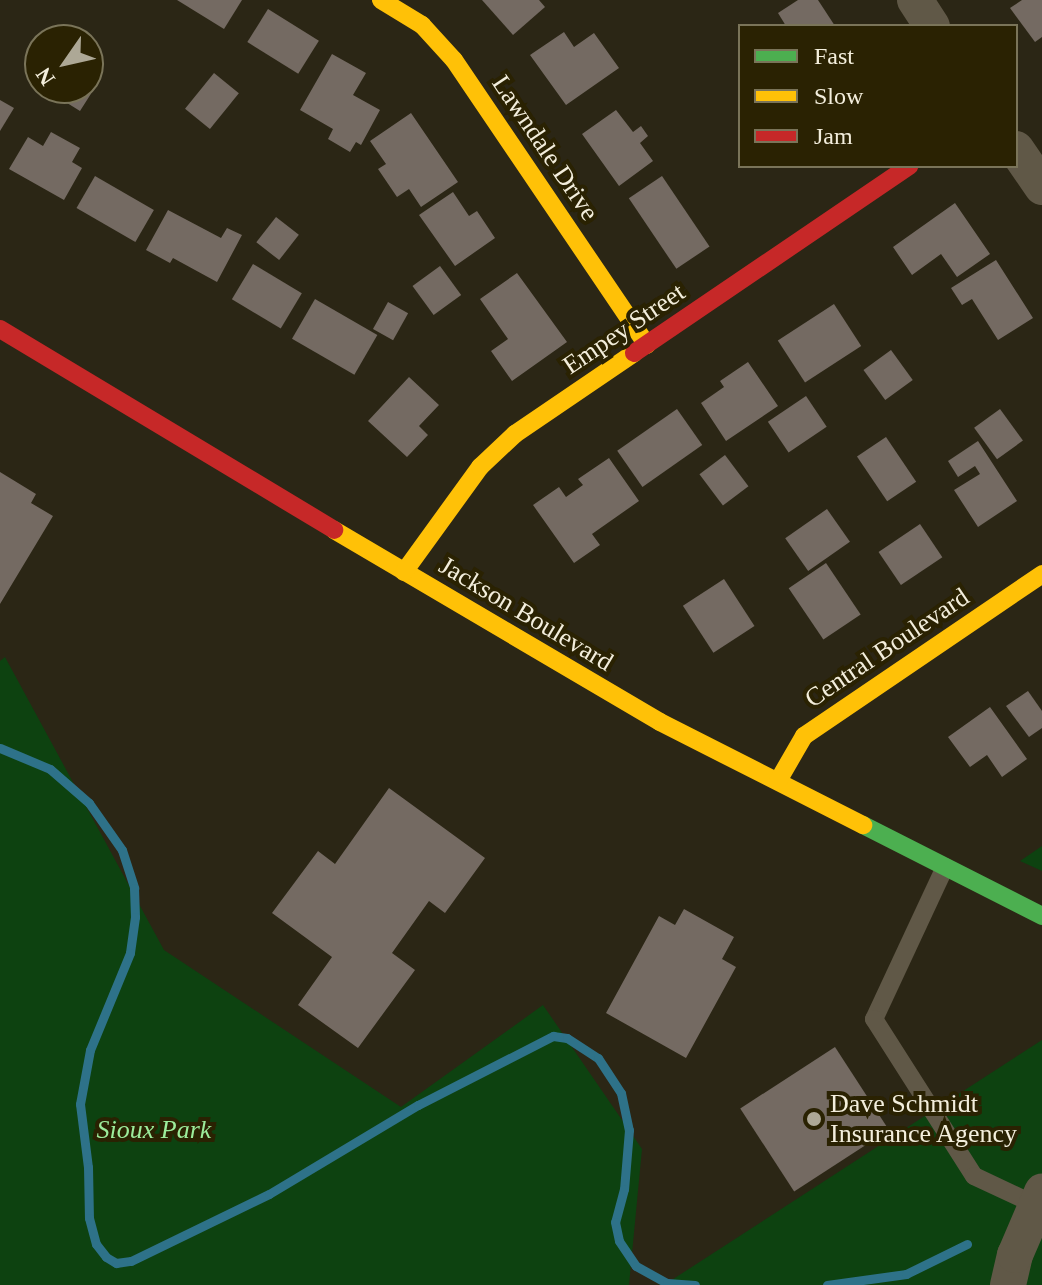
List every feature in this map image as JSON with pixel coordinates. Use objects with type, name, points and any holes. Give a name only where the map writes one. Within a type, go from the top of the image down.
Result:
[{"type":"street","name":"Lawndale Drive","points":[[381,0],[422,25],[454,60],[647,345]]},
{"type":"street","points":[[915,0],[931,24]]},
{"type":"street","points":[[1018,152],[1042,187]]},
{"type":"street","name":"Empey Street","points":[[404,572],[492,454],[515,434],[906,168]]},
{"type":"street","name":"Jackson Boulevard","points":[[0,329],[560,666],[1042,916]]},
{"type":"street","name":"Central Boulevard","points":[[778,781],[804,736],[1042,574]]},
{"type":"street","points":[[1008,1285],[1015,1255],[1039,1199]]},
{"type":"lane","points":[[945,867],[874,1019],[974,1176],[1039,1199]]},
{"type":"green space","name":"Sioux Park","points":[[5,657],[164,950],[401,1107],[543,1005],[642,1149],[629,1285],[0,1285],[0,661]]},
{"type":"green space","points":[[1042,846],[1042,871],[1020,861]]},
{"type":"green space","points":[[1042,1040],[1042,1285],[664,1285]]},
{"type":"building","points":[[177,0],[242,0],[224,29]]},
{"type":"building","points":[[482,0],[539,0],[545,7],[513,35]]},
{"type":"building","points":[[798,0],[818,0],[834,24],[785,24],[778,13]]},
{"type":"building","points":[[1022,0],[1042,0],[1042,37],[1035,42],[1010,8]]},
{"type":"building","points":[[268,9],[319,41],[298,74],[247,42]]},
{"type":"building","points":[[564,32],[574,47],[594,33],[619,68],[566,105],[530,55]]},
{"type":"building","points":[[332,54],[366,73],[353,95],[380,110],[361,145],[356,142],[350,152],[328,139],[333,129],[300,110]]},
{"type":"building","points":[[214,73],[239,93],[210,129],[185,109]]},
{"type":"building","points":[[0,100],[14,108],[0,131]]},
{"type":"building","points":[[69,104],[84,104],[80,111]]},
{"type":"building","points":[[616,110],[633,132],[641,126],[648,136],[640,143],[653,161],[619,186],[582,134]]},
{"type":"building","points":[[411,113],[458,182],[421,207],[409,189],[397,197],[378,169],[386,164],[370,141]]},
{"type":"building","points":[[51,132],[80,148],[72,162],[82,168],[64,200],[9,169],[28,137],[43,146]]},
{"type":"building","points":[[95,176],[154,210],[135,242],[76,208]]},
{"type":"building","points":[[662,176],[710,246],[676,269],[629,198]]},
{"type":"building","points":[[453,192],[469,216],[477,211],[495,238],[455,266],[419,215]]},
{"type":"building","points":[[955,203],[990,254],[957,277],[941,254],[912,275],[893,247]]},
{"type":"building","points":[[168,210],[221,238],[227,228],[242,235],[217,282],[173,258],[170,263],[146,250]]},
{"type":"building","points":[[276,217],[299,235],[279,260],[256,242]]},
{"type":"building","points":[[996,260],[1033,318],[998,340],[972,299],[962,305],[951,288]]},
{"type":"building","points":[[253,264],[302,293],[281,329],[232,299]]},
{"type":"building","points":[[440,266],[461,295],[434,315],[412,286]]},
{"type":"building","points":[[517,273],[567,342],[512,381],[491,351],[508,339],[480,299]]},
{"type":"building","points":[[315,299],[377,335],[354,375],[292,339]]},
{"type":"building","points":[[388,302],[408,313],[393,340],[373,329]]},
{"type":"building","points":[[834,304],[861,346],[805,382],[778,340]]},
{"type":"building","points":[[891,350],[913,380],[885,400],[863,370]]},
{"type":"building","points":[[748,362],[778,406],[726,441],[701,403],[724,387],[720,381]]},
{"type":"building","points":[[409,377],[439,405],[419,426],[428,435],[407,457],[368,421]]},
{"type":"building","points":[[806,396],[827,427],[789,452],[768,422]]},
{"type":"building","points":[[677,409],[702,445],[642,487],[617,451]]},
{"type":"building","points":[[1000,409],[1023,441],[997,459],[974,428]]},
{"type":"building","points":[[886,437],[916,482],[887,501],[857,457]]},
{"type":"building","points":[[978,441],[1017,501],[978,527],[954,490],[980,474],[975,466],[958,477],[948,461]]},
{"type":"building","points":[[725,455],[748,486],[723,505],[699,474]]},
{"type":"building","points":[[609,458],[639,501],[592,534],[600,545],[574,563],[533,505],[559,487],[566,497],[583,485],[578,479]]},
{"type":"building","points":[[0,472],[36,494],[31,503],[53,516],[0,604]]},
{"type":"building","points":[[827,509],[850,542],[808,571],[785,538]]},
{"type":"building","points":[[920,524],[942,557],[901,585],[879,552]]},
{"type":"building","points":[[826,563],[861,614],[823,640],[789,588]]},
{"type":"building","points":[[724,579],[754,626],[713,653],[683,606]]},
{"type":"building","points":[[1028,691],[1042,711],[1042,728],[1029,737],[1006,706]]},
{"type":"building","points":[[990,707],[1027,759],[1002,777],[987,755],[970,767],[948,737]]},
{"type":"building","points":[[389,788],[485,858],[445,913],[429,901],[392,953],[415,970],[358,1048],[298,1005],[332,957],[272,913],[318,851],[335,864]]},
{"type":"building","points":[[684,909],[734,937],[722,959],[736,967],[686,1058],[606,1013],[659,916],[675,925]]},
{"type":"building","name":"Dave Schmidt Insurance Agency","points":[[835,1047],[889,1130],[794,1192],[740,1109]]},
{"type":"waterway","points":[[0,748],[50,769],[89,803],[122,850],[134,888],[135,917],[130,953],[90,1050],[80,1104],[88,1167],[89,1218],[96,1244],[106,1257],[116,1263],[131,1261],[269,1194],[418,1105],[553,1036],[567,1038],[598,1058],[621,1093],[629,1130],[624,1189],[615,1222],[619,1241],[636,1266],[667,1283],[695,1285]]},
{"type":"waterway","points":[[827,1285],[906,1274],[967,1244]]},
{"type":"traffic: fast","points":[[863,825],[1042,916]]},
{"type":"traffic: slow","points":[[381,0],[422,25],[454,60],[647,345]]},
{"type":"traffic: slow","points":[[404,572],[480,467],[515,434],[634,353]]},
{"type":"traffic: slow","points":[[334,530],[660,722],[863,825]]},
{"type":"traffic: slow","points":[[778,781],[804,736],[1042,574]]},
{"type":"traffic: jam","points":[[634,353],[906,168]]},
{"type":"traffic: jam","points":[[0,329],[334,530]]},
{"type":"place","name":"Dave Schmidt Insurance Agency","points":[[814,1119]]}]
